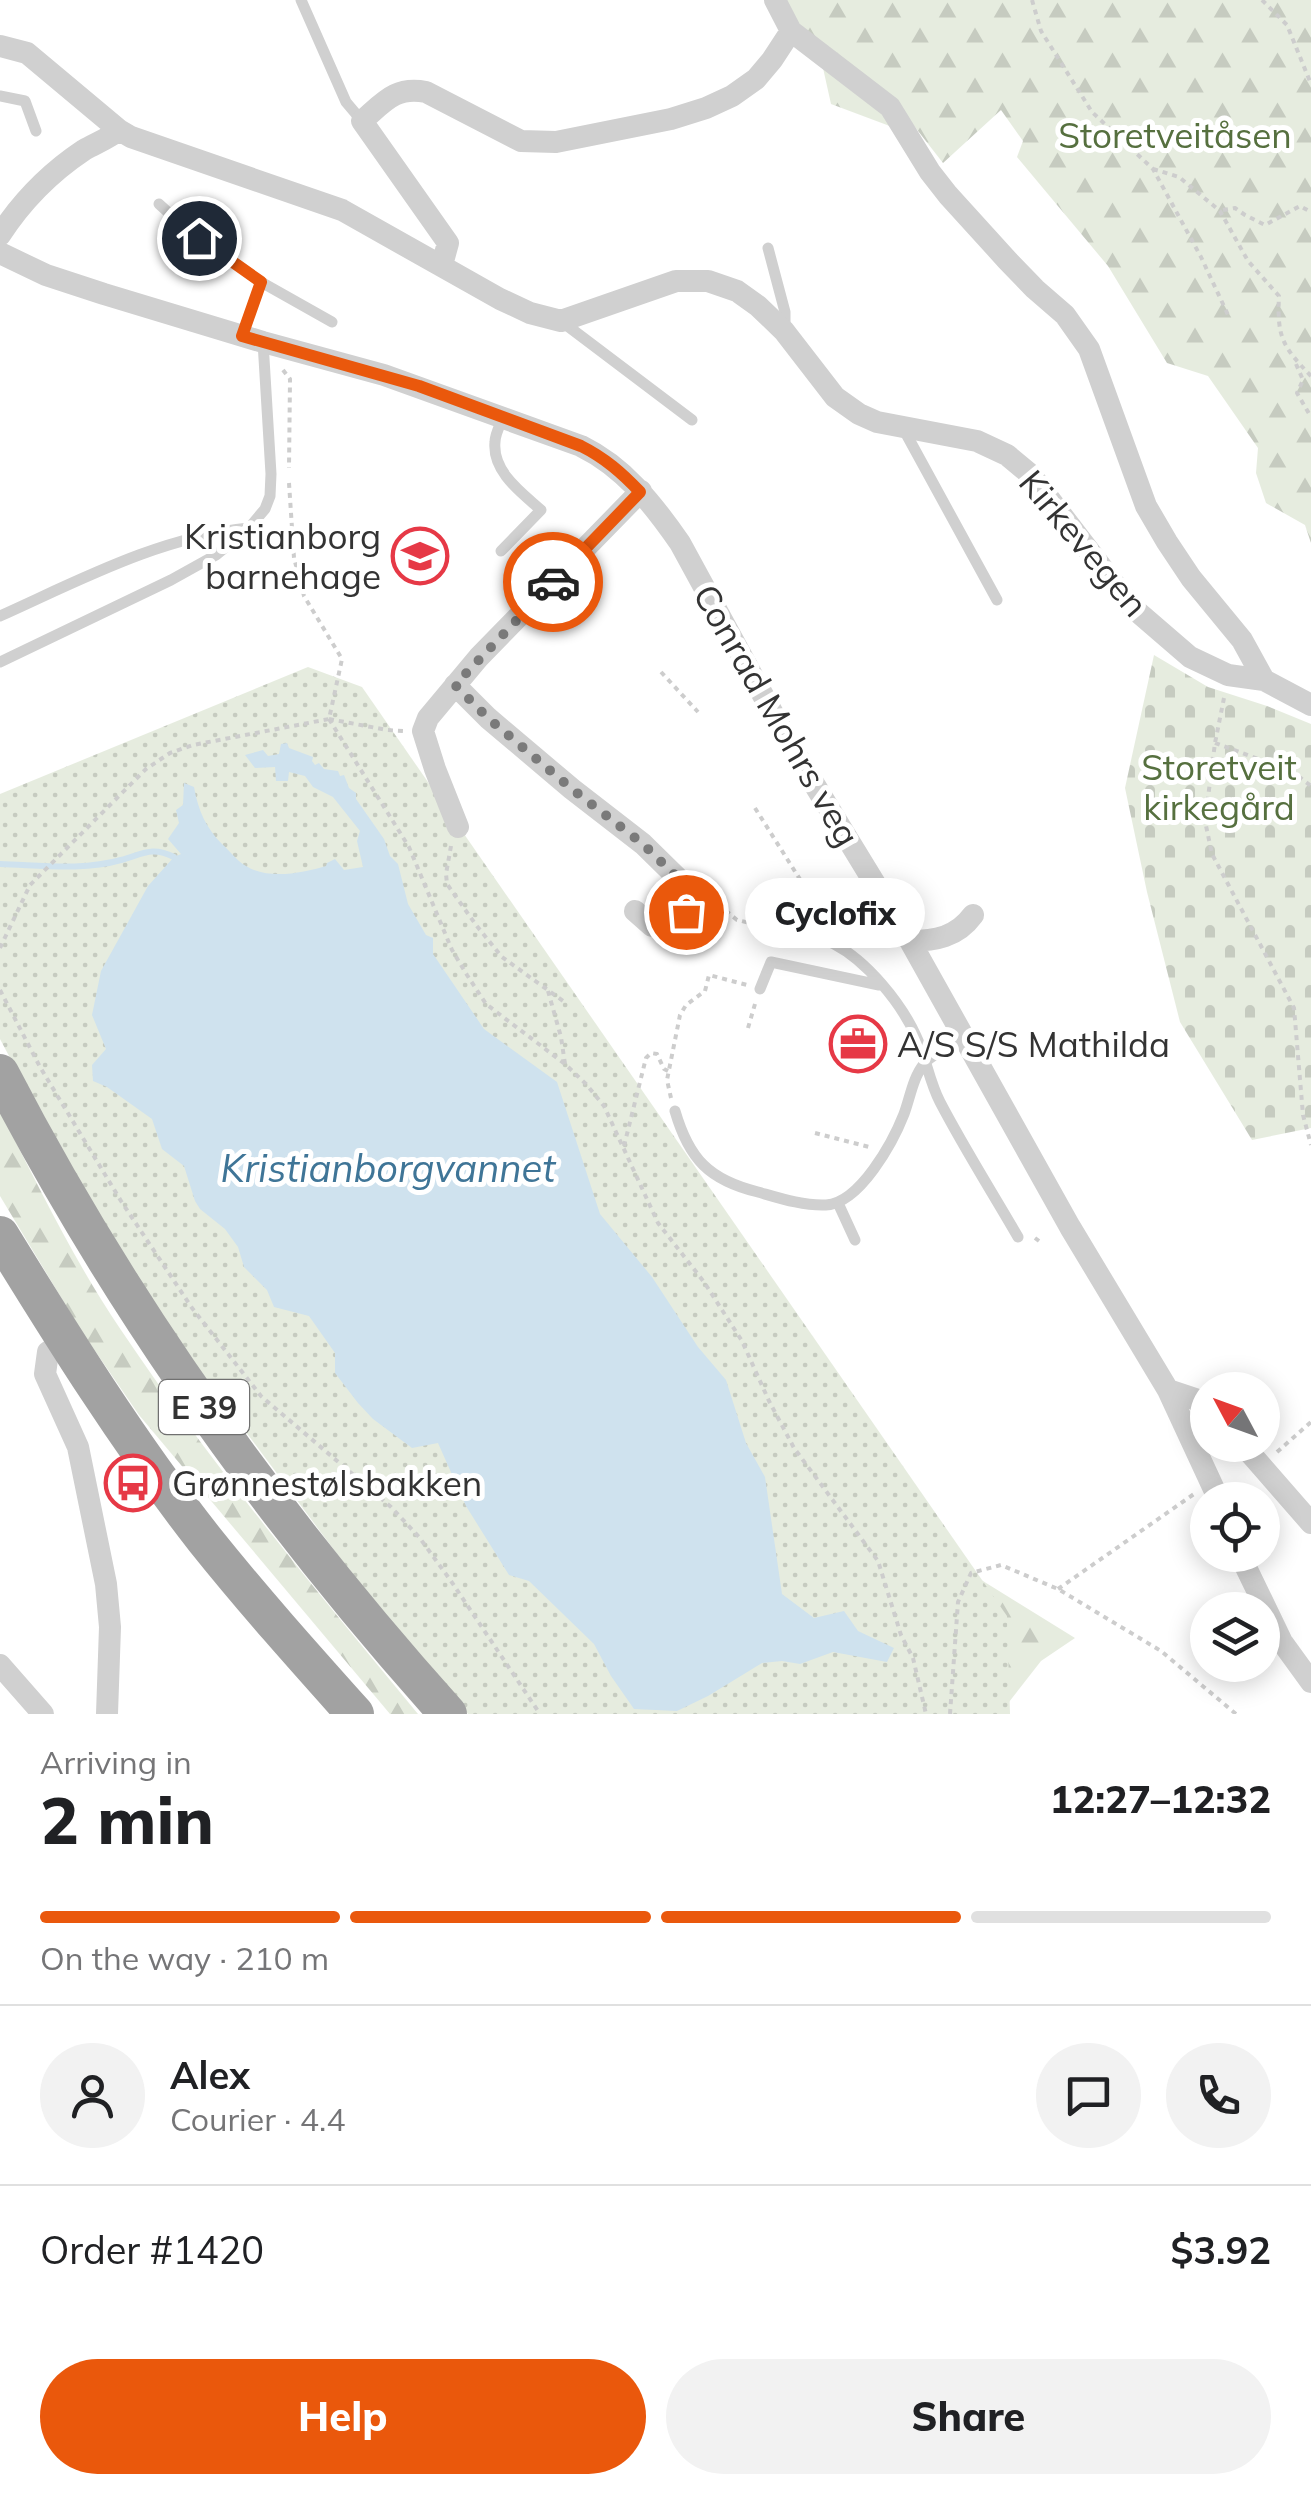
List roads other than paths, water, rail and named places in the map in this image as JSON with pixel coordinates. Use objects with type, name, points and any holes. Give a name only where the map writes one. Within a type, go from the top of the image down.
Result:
[{"type":"highway","name":"E 39","points":[[0,1073],[73,1206],[209,1415],[346,1597],[448,1714]]},
{"type":"highway","name":"E 39","points":[[0,1235],[126,1432],[205,1539],[355,1714]]},
{"type":"street","points":[[775,0],[791,31],[890,107],[948,195],[1006,260],[1078,330],[1090,349],[1146,506],[1192,578],[1242,640],[1264,680]]},
{"type":"street","points":[[442,265],[448,243],[362,121],[391,96],[413,90],[426,92],[520,141],[556,142],[671,120],[732,96],[756,79],[791,31]]},
{"type":"street","points":[[0,46],[27,53],[132,137],[342,210],[500,300],[561,321]]},
{"type":"street","points":[[0,234],[43,182],[119,130]]},
{"type":"street","name":"Conrad Mohrs veg","points":[[0,253],[61,280],[384,375],[502,418],[598,454],[640,492],[680,543],[788,743],[910,941],[1070,1227],[1168,1390],[1211,1482]]},
{"type":"street","name":"Kirkevegen","points":[[561,321],[676,281],[708,281],[737,291],[784,331],[835,397],[859,414],[877,422],[976,441],[1007,455],[1031,475],[1132,607],[1190,657],[1228,675],[1264,680],[1311,705]]},
{"type":"street","points":[[458,828],[423,732],[428,718],[640,492]]},
{"type":"street","points":[[455,685],[530,754],[643,844],[695,895],[697,902],[686,912],[652,926],[635,911]]},
{"type":"street","points":[[910,941],[932,942],[949,936],[972,915]]},
{"type":"street","points":[[65,1341],[48,1352],[45,1374],[78,1446],[92,1505],[110,1627],[107,1714]]},
{"type":"street","points":[[1168,1390],[1190,1397]]},
{"type":"street","points":[[1258,1462],[1311,1523]]},
{"type":"street","points":[[1248,1572],[1282,1642],[1311,1682]]},
{"type":"street","points":[[0,1665],[42,1714]]},
{"type":"lane","points":[[301,0],[346,102],[362,121]]},
{"type":"lane","points":[[0,96],[25,101],[36,131]]},
{"type":"lane","points":[[159,204],[180,224],[261,282],[332,322]]},
{"type":"lane","name":"Kirkevegen","points":[[768,248],[784,312],[784,331]]},
{"type":"lane","points":[[0,662],[216,555],[250,528],[265,509],[270,496],[268,413],[252,339],[261,282]]},
{"type":"lane","points":[[561,321],[692,420]]},
{"type":"lane","points":[[500,551],[541,510],[510,482],[499,466],[495,442],[502,418]]},
{"type":"lane","points":[[902,426],[998,600]]},
{"type":"lane","points":[[0,616],[135,555],[218,531],[250,528]]},
{"type":"lane","points":[[789,932],[838,946],[895,1000],[916,1037],[941,1104],[1018,1237]]},
{"type":"lane","points":[[760,989],[771,962],[884,986]]},
{"type":"lane","points":[[675,1111],[701,1164],[720,1180],[808,1204],[838,1203],[862,1183],[884,1152],[925,1062],[964,1040]]},
{"type":"lane","points":[[838,1203],[855,1240]]},
{"type":"water","name":"Kristianborgvannet","points":[[287,743],[289,748],[313,757],[315,765],[319,763],[324,769],[344,775],[398,864],[408,904],[426,935],[433,938],[433,954],[484,1029],[557,1082],[600,1214],[652,1277],[698,1347],[726,1380],[746,1443],[765,1477],[782,1594],[814,1618],[844,1611],[858,1631],[894,1648],[887,1662],[833,1652],[800,1664],[762,1663],[677,1711],[634,1709],[594,1644],[529,1581],[509,1575],[466,1506],[438,1443],[412,1448],[373,1419],[335,1373],[335,1353],[309,1316],[274,1307],[267,1290],[244,1267],[238,1247],[225,1229],[200,1209],[184,1166],[162,1149],[152,1119],[93,1081],[92,1065],[106,1049],[92,1015],[101,971],[148,886],[181,854],[168,839],[179,823],[176,810],[183,805],[184,783],[194,787],[204,818],[216,838],[255,870],[296,873],[326,866],[335,859],[344,870],[363,867],[357,841],[360,831],[333,797],[313,787],[305,776],[289,772],[288,781],[276,781],[275,767],[255,768],[245,755],[263,750],[268,756],[279,754],[281,744]]},
{"type":"waterway","points":[[0,864],[92,865],[153,852],[174,857]]},
{"type":"place","name":"Kristianborg barnehage","points":[[420,556]]},
{"type":"place","name":"Cyclofix","points":[[686,912]]},
{"type":"place","name":"A/S S/S Mathilda","points":[[858,1044]]},
{"type":"place","name":"Grønnestølsbakken","points":[[133,1483]]},
{"type":"park label","name":"Storetveitåsen","points":[[1175,135]]},
{"type":"park label","name":"Storetveit kirkegård","points":[[1219,787]]}]
